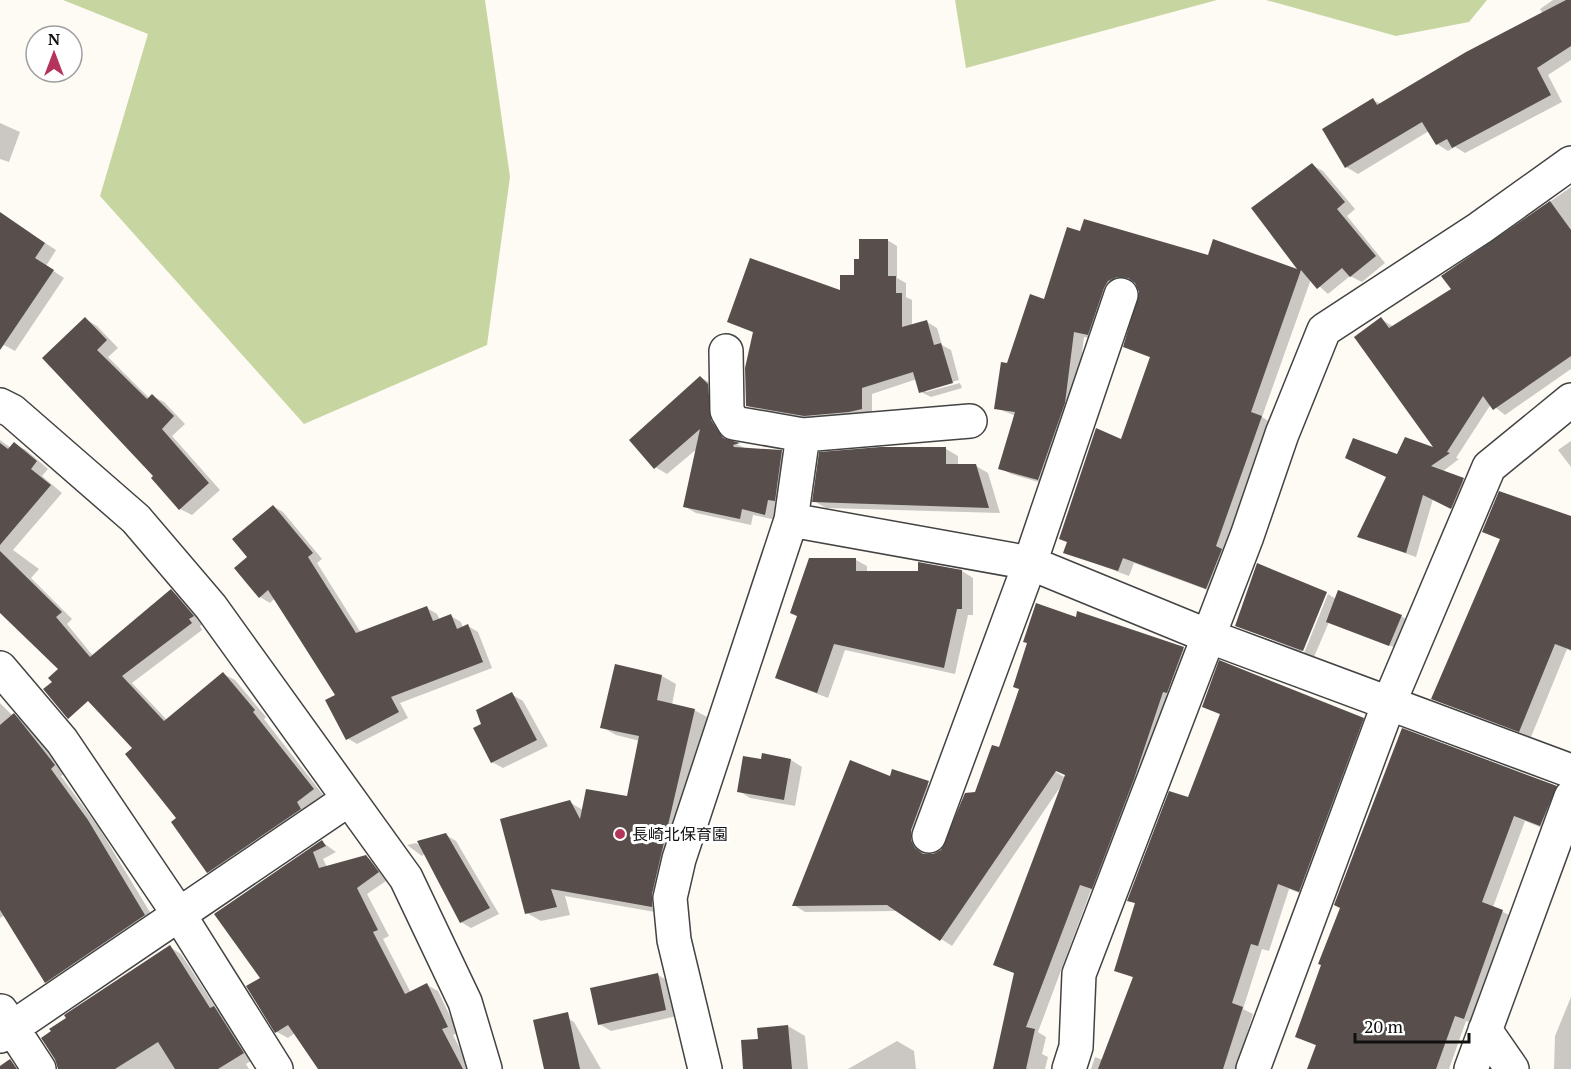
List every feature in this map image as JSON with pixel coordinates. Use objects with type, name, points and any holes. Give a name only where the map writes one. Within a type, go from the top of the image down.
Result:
[{"type":"street","points":[[1069,1069],[1076,1047],[1079,974],[1208,636],[1282,434],[1324,330],[1480,228],[1571,163]]},
{"type":"street","points":[[929,836],[1030,563],[1121,295]]},
{"type":"street","points":[[726,351],[727,411],[734,423],[803,435],[970,421]]},
{"type":"street","points":[[1252,1069],[1389,703],[1489,467],[1571,400]]},
{"type":"street","points":[[0,405],[12,411],[136,519],[212,607],[406,878],[465,1002],[485,1069]]},
{"type":"street","points":[[705,1069],[674,940],[670,898],[680,859],[791,520],[803,435]]},
{"type":"street","points":[[791,520],[1030,563],[1208,636],[1571,771]]},
{"type":"street","points":[[0,668],[62,741],[178,913],[276,1069]]},
{"type":"street","points":[[1471,1069],[1571,796]]},
{"type":"street","points":[[39,1069],[4,1025],[349,799]]},
{"type":"street","points":[[1485,1030],[1512,1069]]},
{"type":"green space","points":[[63,0],[485,0],[510,177],[487,345],[304,424],[100,196],[148,34]]},
{"type":"green space","points":[[955,0],[1217,0],[966,68]]},
{"type":"green space","points":[[1266,0],[1487,0],[1469,22],[1396,36]]},
{"type":"building","points":[[1566,0],[1571,0],[1571,46],[1537,68],[1551,95],[1452,148],[1447,139],[1436,145],[1422,122],[1345,168],[1322,129],[1373,98],[1377,105],[1466,52]]},
{"type":"building","points":[[1312,163],[1345,202],[1337,209],[1376,256],[1350,277],[1342,268],[1317,289],[1301,270],[1251,412],[1262,416],[1216,546],[1222,549],[1206,589],[1123,558],[1118,571],[1063,553],[1067,542],[1059,539],[1096,428],[1121,439],[1150,357],[1123,347],[1139,292],[1135,283],[1128,278],[1117,277],[1108,281],[1088,335],[1074,332],[1065,403],[1038,480],[998,469],[1015,412],[994,409],[1001,362],[1007,363],[1030,294],[1044,299],[1067,227],[1080,231],[1084,219],[1208,255],[1213,239],[1297,269],[1251,208]]},
{"type":"building","points":[[1550,201],[1571,230],[1571,356],[1493,410],[1483,396],[1447,452],[1450,453],[1431,466],[1464,478],[1451,509],[1423,495],[1406,553],[1357,537],[1386,477],[1345,458],[1353,438],[1397,454],[1405,437],[1433,447],[1354,337],[1381,317],[1389,328],[1451,289],[1441,276]]},
{"type":"building","points":[[0,212],[45,243],[35,258],[54,270],[0,350]]},
{"type":"building","points":[[859,239],[888,239],[888,276],[896,276],[896,293],[902,293],[902,327],[927,320],[934,345],[941,343],[953,383],[919,393],[913,372],[862,388],[862,409],[849,412],[804,416],[746,406],[745,368],[753,332],[727,322],[750,258],[840,290],[840,275],[854,275],[854,259],[859,259]]},
{"type":"building","points":[[85,317],[107,340],[97,350],[147,399],[152,394],[174,416],[162,429],[209,483],[179,510],[151,478],[153,476],[42,358]]},
{"type":"building","points":[[700,376],[708,384],[711,420],[723,438],[740,443],[733,445],[734,447],[782,450],[775,501],[768,500],[765,515],[742,509],[740,519],[683,507],[700,429],[654,469],[629,440]]},
{"type":"building","points":[[14,442],[37,461],[31,469],[51,485],[0,545],[0,443],[8,449]]},
{"type":"building","points":[[880,447],[946,447],[946,464],[976,464],[989,508],[812,502],[819,452]]},
{"type":"building","points":[[1499,491],[1571,516],[1571,650],[1555,644],[1519,732],[1431,699],[1500,539],[1482,532]]},
{"type":"building","points":[[273,505],[313,553],[308,557],[356,633],[427,606],[433,621],[451,614],[457,629],[468,624],[483,662],[391,697],[399,712],[346,740],[325,700],[335,695],[268,590],[259,598],[234,568],[247,557],[232,539]]},
{"type":"building","points":[[0,551],[62,612],[56,617],[90,657],[171,589],[194,616],[189,619],[192,623],[122,676],[164,721],[223,672],[255,710],[253,712],[314,789],[297,802],[301,809],[207,873],[171,822],[176,818],[125,754],[132,748],[88,701],[68,719],[43,689],[52,682],[48,678],[58,669],[0,613]]},
{"type":"building","points":[[809,558],[856,558],[856,571],[918,571],[918,562],[962,570],[962,609],[957,609],[944,668],[834,644],[817,693],[775,678],[797,616],[790,613]]},
{"type":"building","points":[[1257,563],[1327,592],[1303,651],[1235,626]]},
{"type":"building","points":[[1338,590],[1402,615],[1389,646],[1326,622]]},
{"type":"building","points":[[1036,603],[1076,617],[1077,611],[1184,647],[1167,693],[1163,692],[1134,779],[1092,889],[1080,885],[1026,1027],[1035,1029],[1026,1069],[993,1069],[1014,973],[993,965],[1065,775],[1056,771],[940,941],[887,905],[792,906],[850,760],[890,776],[892,769],[929,781],[911,830],[911,840],[915,848],[923,854],[933,854],[941,850],[965,793],[975,792],[992,745],[999,747],[1019,689],[1013,687],[1027,643],[1023,642]]},
{"type":"building","points":[[1219,660],[1364,718],[1299,892],[1278,884],[1258,946],[1251,944],[1232,1003],[1243,1007],[1223,1069],[1098,1069],[1133,977],[1114,971],[1135,903],[1127,901],[1169,791],[1188,797],[1220,714],[1202,707]]},
{"type":"building","points":[[615,664],[662,675],[657,700],[695,709],[652,894],[652,907],[551,889],[557,907],[525,914],[500,819],[570,800],[580,819],[586,789],[627,796],[639,736],[600,728]]},
{"type":"building","points":[[512,692],[537,740],[491,763],[473,728],[481,724],[476,710]]},
{"type":"building","points":[[14,713],[55,765],[51,769],[88,820],[145,915],[45,983],[0,910],[0,725]]},
{"type":"building","points":[[1402,728],[1557,786],[1540,826],[1514,816],[1482,902],[1503,910],[1464,1019],[1455,1016],[1436,1069],[1307,1069],[1316,1045],[1295,1037],[1321,965],[1318,964],[1340,908],[1334,905]]},
{"type":"building","points":[[762,753],[791,759],[784,800],[737,792],[743,756],[761,759]]},
{"type":"building","points":[[446,833],[490,908],[460,923],[417,841]]},
{"type":"building","points":[[322,840],[326,846],[313,852],[319,868],[366,855],[379,872],[357,888],[378,930],[373,932],[405,994],[427,983],[448,1027],[442,1029],[463,1069],[318,1069],[288,1025],[275,1033],[246,986],[260,978],[214,914]]},
{"type":"building","points":[[170,945],[210,1008],[214,1006],[244,1053],[218,1069],[175,1069],[158,1042],[115,1069],[58,1069],[55,1059],[41,1038],[51,1031],[49,1029],[66,1018],[64,1015]]},
{"type":"building","points":[[658,973],[666,1010],[598,1025],[590,988]]},
{"type":"building","points":[[568,1012],[580,1069],[544,1069],[533,1020]]},
{"type":"building","points":[[788,1025],[792,1069],[743,1069],[741,1040],[758,1039],[757,1028]]},
{"type":"building","points":[[10,1059],[17,1069],[0,1069],[0,1066]]},
{"type":"place","name":"長崎北保育園","points":[[620,834]]}]
